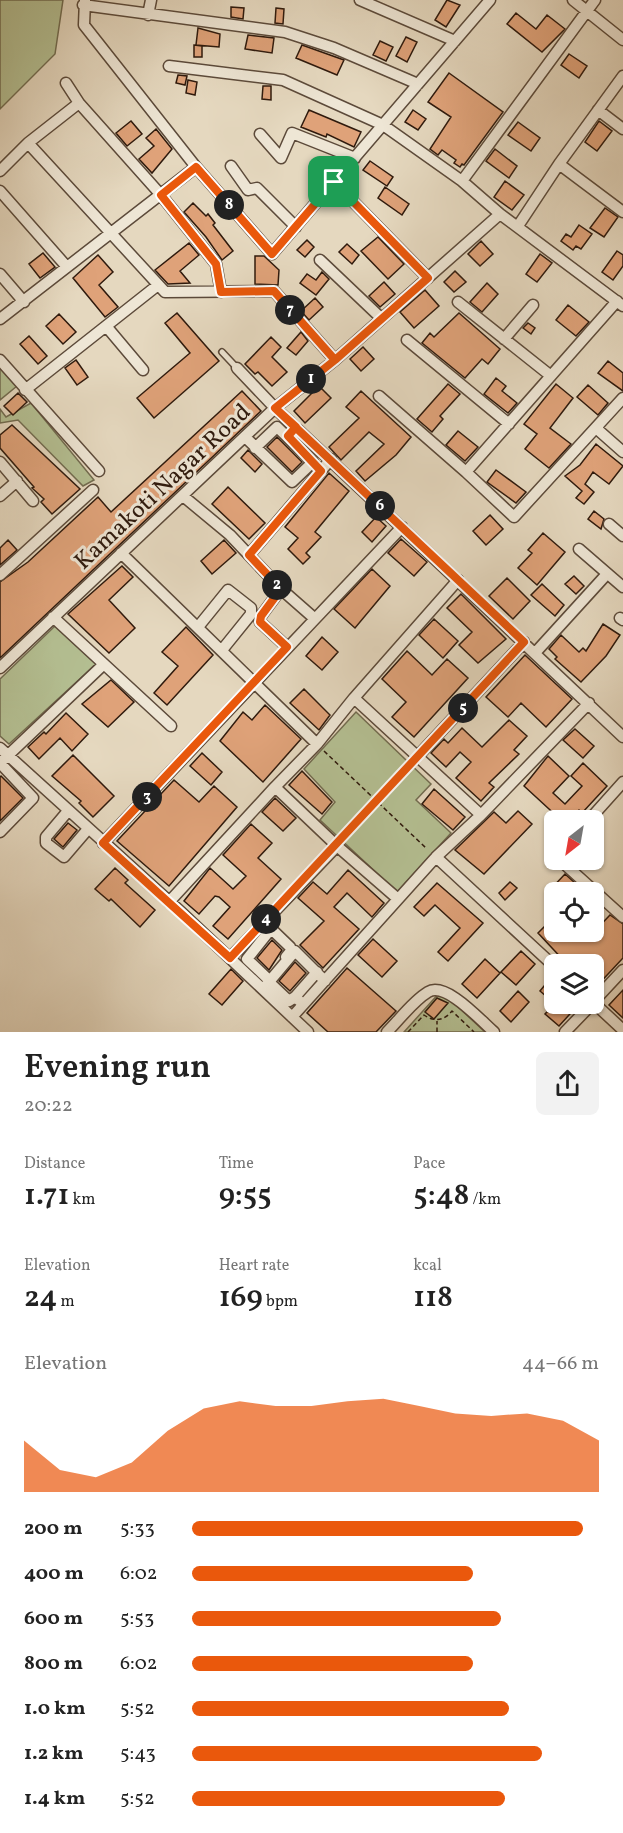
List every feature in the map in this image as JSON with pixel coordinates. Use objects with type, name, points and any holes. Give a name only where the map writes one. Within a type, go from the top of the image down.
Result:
[{"type":"street","points":[[148,15],[151,0]]},
{"type":"street","points":[[360,0],[455,40]]},
{"type":"street","points":[[418,84],[334,48],[285,32],[148,15],[84,3],[84,26],[196,167],[272,254],[296,227],[490,0]]},
{"type":"street","points":[[573,0],[623,40]]},
{"type":"street","points":[[462,181],[595,0]]},
{"type":"street","points":[[169,66],[283,80],[383,125],[462,181],[500,214],[620,303],[551,376],[466,472]]},
{"type":"street","points":[[518,226],[559,164],[623,76]]},
{"type":"street","points":[[66,83],[79,103],[161,195],[216,264],[221,292]]},
{"type":"street","points":[[0,171],[28,143],[79,103]]},
{"type":"street","points":[[598,110],[623,129]]},
{"type":"street","points":[[260,134],[281,158],[292,133],[355,158]]},
{"type":"street","points":[[28,143],[165,292],[274,291],[335,360]]},
{"type":"street","points":[[559,164],[623,212]]},
{"type":"street","points":[[231,166],[248,190],[257,188],[296,227]]},
{"type":"street","points":[[0,319],[196,167]]},
{"type":"street","points":[[334,182],[428,278]]},
{"type":"street","points":[[0,191],[67,267]]},
{"type":"street","points":[[237,368],[275,408],[335,360],[500,214]]},
{"type":"street","points":[[320,260],[381,318]]},
{"type":"street","points":[[0,274],[24,302]]},
{"type":"street","points":[[25,390],[158,285]]},
{"type":"street","points":[[458,302],[551,376]]},
{"type":"street","points":[[504,339],[532,305]]},
{"type":"street","points":[[106,326],[143,370]]},
{"type":"street","points":[[406,339],[509,424]]},
{"type":"street","points":[[0,360],[99,471]]},
{"type":"street","points":[[379,396],[514,517],[623,398]]},
{"type":"street","name":"Kamakoti Nagar Road","points":[[0,668],[275,408],[623,737]]},
{"type":"street","points":[[255,448],[277,427],[321,471]]},
{"type":"street","points":[[289,438],[297,428]]},
{"type":"street","points":[[597,429],[623,452]]},
{"type":"street","points":[[244,437],[293,483],[312,464]]},
{"type":"street","points":[[301,449],[309,439]]},
{"type":"street","points":[[249,555],[331,459]]},
{"type":"street","points":[[0,462],[33,501]]},
{"type":"street","points":[[0,496],[16,482]]},
{"type":"street","points":[[0,575],[93,490]]},
{"type":"street","points":[[183,496],[230,535],[281,589],[314,618]]},
{"type":"street","points":[[609,524],[623,536]]},
{"type":"street","points":[[103,843],[402,527]]},
{"type":"street","points":[[579,549],[606,575],[623,587]]},
{"type":"street","points":[[121,553],[317,744]]},
{"type":"street","points":[[535,653],[606,575]]},
{"type":"street","points":[[169,902],[317,744],[354,698],[458,580]]},
{"type":"street","points":[[281,589],[261,616],[260,622],[287,647]]},
{"type":"street","points":[[198,627],[228,590],[251,608],[251,614],[222,650]]},
{"type":"street","points":[[53,617],[171,726]]},
{"type":"street","points":[[418,756],[524,642]]},
{"type":"street","points":[[3,761],[103,665]]},
{"type":"street","points":[[354,698],[482,815]]},
{"type":"street","points":[[3,761],[49,794],[230,958],[289,1001],[299,1001],[325,981],[436,857],[482,815],[589,703]]},
{"type":"street","points":[[0,748],[3,761],[33,798],[0,832]]},
{"type":"street","points":[[598,810],[623,782]]},
{"type":"street","points":[[275,787],[337,846],[398,899]]},
{"type":"street","points":[[0,840],[49,794]]},
{"type":"street","points":[[68,811],[46,837],[46,843],[64,857],[88,830]]},
{"type":"street","points":[[230,958],[267,925],[337,846]]},
{"type":"street","points":[[436,857],[544,957]]},
{"type":"street","points":[[571,870],[623,917]]},
{"type":"street","points":[[264,984],[291,949],[267,925]]},
{"type":"street","points":[[267,925],[248,959],[264,984],[308,1032]]},
{"type":"street","points":[[264,984],[295,951],[325,981]]},
{"type":"street","points":[[604,991],[623,970]]},
{"type":"street","points":[[292,1017],[317,972]]},
{"type":"street","points":[[387,1032],[430,990],[438,989],[452,994],[494,1032]]},
{"type":"street","points":[[604,1013],[623,1030]]},
{"type":"street","points":[[565,1032],[582,1014]]},
{"type":"lane","points":[[222,352],[237,368]]},
{"type":"path","points":[[317,744],[436,857]]},
{"type":"path","points":[[337,846],[418,756]]},
{"type":"path","points":[[408,1032],[424,1015],[438,1020],[446,1017],[452,1011],[474,1032]]},
{"type":"path","points":[[437,1032],[438,1020]]},
{"type":"green space","points":[[0,0],[63,0],[55,54],[0,109]]},
{"type":"green space","points":[[0,367],[17,386],[0,400]]},
{"type":"green space","points":[[31,403],[94,480],[83,486],[18,420],[0,423],[0,409],[6,417]]},
{"type":"green space","points":[[55,626],[96,664],[9,744],[0,736],[0,679]]},
{"type":"green space","points":[[356,712],[431,784],[416,800],[451,833],[397,892],[320,820],[335,802],[304,769]]},
{"type":"green space","points":[[441,991],[485,1032],[404,1032]]},
{"type":"building","points":[[447,0],[460,5],[446,27],[435,20]]},
{"type":"building","points":[[231,7],[244,8],[243,19],[231,17]]},
{"type":"building","points":[[276,8],[284,9],[283,24],[275,23]]},
{"type":"building","points":[[516,13],[536,29],[547,15],[565,29],[542,52],[507,24]]},
{"type":"building","points":[[198,28],[220,34],[219,47],[196,45]]},
{"type":"building","points":[[248,35],[274,38],[272,53],[245,49]]},
{"type":"building","points":[[406,37],[417,42],[407,62],[396,56]]},
{"type":"building","points":[[380,41],[393,47],[386,61],[373,55]]},
{"type":"building","points":[[194,45],[202,46],[202,57],[194,57]]},
{"type":"building","points":[[302,45],[344,60],[337,75],[296,58]]},
{"type":"building","points":[[569,54],[587,66],[579,78],[561,65]]},
{"type":"building","points":[[449,73],[503,112],[464,165],[460,167],[454,163],[456,160],[442,150],[438,155],[430,149],[451,117],[428,102]]},
{"type":"building","points":[[178,75],[187,76],[185,85],[176,83]]},
{"type":"building","points":[[188,80],[197,82],[195,95],[186,93]]},
{"type":"building","points":[[263,86],[271,86],[271,100],[262,99]]},
{"type":"building","points":[[309,110],[361,132],[354,147],[327,134],[326,137],[301,127]]},
{"type":"building","points":[[413,110],[426,119],[418,130],[405,122]]},
{"type":"building","points":[[131,121],[142,134],[127,146],[116,133]]},
{"type":"building","points":[[599,121],[612,131],[597,151],[585,142]]},
{"type":"building","points":[[518,122],[540,138],[531,151],[508,135]]},
{"type":"building","points":[[156,129],[172,149],[152,173],[139,159],[154,146],[146,138]]},
{"type":"building","points":[[495,149],[517,166],[509,178],[486,161]]},
{"type":"building","points":[[328,157],[340,163],[327,178],[319,174]]},
{"type":"building","points":[[370,161],[393,177],[387,186],[363,170]]},
{"type":"building","points":[[505,181],[524,195],[512,210],[494,197]]},
{"type":"building","points":[[385,187],[409,204],[402,215],[378,198]]},
{"type":"building","points":[[193,203],[206,216],[208,214],[215,223],[213,225],[233,251],[222,260],[184,212]]},
{"type":"building","points":[[605,208],[618,217],[604,237],[590,228]]},
{"type":"building","points":[[579,225],[592,234],[581,249],[576,246],[573,250],[561,241],[566,234],[571,237]]},
{"type":"building","points":[[378,237],[404,264],[388,279],[361,251]]},
{"type":"building","points":[[307,240],[314,247],[305,257],[297,250]]},
{"type":"building","points":[[481,241],[493,254],[480,266],[468,254]]},
{"type":"building","points":[[189,243],[199,255],[180,271],[190,283],[168,284],[155,270]]},
{"type":"building","points":[[347,244],[359,255],[352,264],[339,252]]},
{"type":"building","points":[[617,251],[623,255],[623,266],[613,280],[602,272]]},
{"type":"building","points":[[43,253],[55,267],[40,278],[29,264]]},
{"type":"building","points":[[540,254],[552,263],[537,282],[526,274]]},
{"type":"building","points":[[98,255],[113,272],[99,285],[118,307],[105,317],[73,278]]},
{"type":"building","points":[[255,256],[264,256],[279,270],[278,285],[255,284]]},
{"type":"building","points":[[455,271],[466,282],[454,292],[444,282]]},
{"type":"building","points":[[322,272],[329,279],[316,295],[300,283],[307,274],[316,280]]},
{"type":"building","points":[[384,282],[395,294],[380,307],[369,296]]},
{"type":"building","points":[[487,283],[498,294],[482,312],[470,302]]},
{"type":"building","points":[[425,290],[439,306],[414,328],[400,312]]},
{"type":"building","points":[[315,298],[323,307],[309,320],[301,311]]},
{"type":"building","points":[[568,305],[589,322],[576,336],[556,320]]},
{"type":"building","points":[[177,313],[219,361],[154,418],[137,398],[190,353],[165,323]]},
{"type":"building","points":[[459,313],[500,349],[488,364],[482,359],[465,378],[422,343],[430,333],[434,337]]},
{"type":"building","points":[[59,314],[76,332],[63,344],[46,326]]},
{"type":"building","points":[[528,323],[535,328],[531,334],[523,328]]},
{"type":"building","points":[[301,332],[308,341],[296,355],[287,348]]},
{"type":"building","points":[[29,336],[47,356],[38,364],[20,344]]},
{"type":"building","points":[[271,337],[281,347],[272,357],[287,372],[272,386],[258,372],[255,374],[245,364]]},
{"type":"building","points":[[363,347],[374,359],[361,371],[350,359]]},
{"type":"building","points":[[76,360],[88,377],[77,385],[65,368]]},
{"type":"building","points":[[608,361],[623,373],[623,391],[598,373]]},
{"type":"building","points":[[496,378],[506,386],[502,391],[517,403],[508,413],[484,394]]},
{"type":"building","points":[[448,384],[460,394],[440,416],[443,419],[432,432],[417,419]]},
{"type":"building","points":[[556,384],[573,398],[550,428],[571,444],[549,468],[525,449],[537,434],[524,424]]},
{"type":"building","points":[[588,385],[608,403],[598,415],[577,397]]},
{"type":"building","points":[[319,386],[331,398],[305,423],[294,411]]},
{"type":"building","points":[[242,391],[261,411],[0,658],[0,582],[28,562],[98,497],[111,512]]},
{"type":"building","points":[[361,391],[411,437],[396,455],[365,481],[356,471],[384,444],[369,432],[341,460],[329,447],[359,418],[346,407]]},
{"type":"building","points":[[18,393],[27,402],[13,415],[4,406]]},
{"type":"building","points":[[12,425],[80,489],[52,514],[41,502],[44,499],[32,488],[34,487],[0,448],[0,435]]},
{"type":"building","points":[[458,431],[478,447],[465,461],[446,445]]},
{"type":"building","points":[[277,437],[302,462],[292,472],[267,447]]},
{"type":"building","points":[[596,444],[623,466],[609,484],[593,472],[585,484],[594,492],[584,504],[576,498],[582,491],[565,476],[580,465]]},
{"type":"building","points":[[248,450],[262,464],[255,472],[241,458]]},
{"type":"building","points":[[496,470],[526,492],[516,503],[487,482]]},
{"type":"building","points":[[329,473],[349,491],[315,532],[321,537],[306,553],[310,557],[303,564],[288,549],[298,538],[285,527]]},
{"type":"building","points":[[228,487],[265,523],[249,539],[212,504]]},
{"type":"building","points":[[594,511],[604,519],[601,529],[588,519]]},
{"type":"building","points":[[490,515],[503,529],[486,545],[473,531]]},
{"type":"building","points":[[376,517],[386,526],[372,542],[362,532]]},
{"type":"building","points":[[543,533],[565,552],[537,585],[518,568],[532,553],[528,550]]},
{"type":"building","points":[[401,539],[427,562],[414,576],[388,553]]},
{"type":"building","points":[[8,540],[17,550],[0,565],[0,548]]},
{"type":"building","points":[[224,540],[236,553],[212,574],[201,561]]},
{"type":"building","points":[[122,566],[133,577],[109,600],[135,628],[109,653],[68,614]]},
{"type":"building","points":[[372,569],[390,586],[355,628],[334,609]]},
{"type":"building","points":[[574,576],[584,586],[576,594],[565,584]]},
{"type":"building","points":[[507,578],[530,601],[513,619],[489,596]]},
{"type":"building","points":[[542,584],[564,605],[555,616],[531,595]]},
{"type":"building","points":[[461,594],[506,639],[478,663],[459,645],[472,632],[447,608]]},
{"type":"building","points":[[434,619],[458,641],[443,658],[419,635]]},
{"type":"building","points":[[603,624],[620,635],[606,656],[581,682],[555,659],[557,657],[549,649],[561,635],[579,652],[583,648],[586,651]]},
{"type":"building","points":[[186,627],[213,655],[167,705],[154,693],[178,666],[162,652]]},
{"type":"building","points":[[322,637],[338,652],[322,670],[306,656]]},
{"type":"building","points":[[407,651],[432,675],[447,659],[468,678],[414,737],[392,717],[406,702],[382,679]]},
{"type":"building","points":[[525,655],[572,699],[546,727],[521,703],[508,717],[486,697]]},
{"type":"building","points":[[111,680],[134,702],[108,727],[82,704]]},
{"type":"building","points":[[304,689],[330,715],[319,730],[290,703]]},
{"type":"building","points":[[265,705],[301,739],[263,782],[220,741],[243,712],[252,720]]},
{"type":"building","points":[[66,713],[88,734],[72,751],[60,738],[39,759],[28,747],[44,732],[46,734]]},
{"type":"building","points":[[509,720],[527,736],[514,750],[519,754],[489,783],[494,787],[481,801],[456,778],[471,762],[460,752],[446,767],[431,753],[444,739],[448,743],[462,728],[482,747]]},
{"type":"building","points":[[575,729],[594,746],[583,758],[563,740]]},
{"type":"building","points":[[202,753],[222,772],[211,785],[190,766]]},
{"type":"building","points":[[73,755],[114,796],[93,817],[79,803],[81,801],[52,776]]},
{"type":"building","points":[[548,756],[569,776],[553,793],[565,804],[582,786],[571,776],[583,763],[607,786],[585,810],[550,810],[524,786]]},
{"type":"building","points":[[302,771],[332,802],[322,814],[289,785]]},
{"type":"building","points":[[0,777],[23,798],[0,821]]},
{"type":"building","points":[[174,780],[199,802],[214,786],[237,807],[169,886],[117,841]]},
{"type":"building","points":[[434,789],[465,817],[453,830],[422,804]]},
{"type":"building","points":[[275,798],[296,818],[283,831],[262,812]]},
{"type":"building","points":[[518,811],[532,824],[484,874],[455,850],[494,812],[506,823]]},
{"type":"building","points":[[68,823],[77,830],[63,847],[54,839]]},
{"type":"building","points":[[251,824],[272,843],[258,858],[281,879],[228,939],[213,926],[230,907],[219,897],[215,896],[199,914],[184,901],[210,868],[233,889],[246,876],[223,855]]},
{"type":"building","points":[[115,868],[128,880],[125,883],[155,910],[140,927],[111,899],[109,901],[95,889]]},
{"type":"building","points":[[348,870],[384,903],[372,917],[347,893],[334,907],[359,929],[323,968],[300,945],[324,921],[298,898],[313,882],[327,894]]},
{"type":"building","points":[[565,874],[574,882],[557,882]]},
{"type":"building","points":[[510,882],[517,888],[505,900],[499,893]]},
{"type":"building","points":[[437,883],[483,923],[448,961],[438,952],[460,928],[435,905],[424,916],[414,907]]},
{"type":"building","points":[[610,915],[623,924],[623,958],[604,978],[604,954],[558,954],[546,942],[604,942],[604,921]]},
{"type":"building","points":[[544,927],[544,939],[538,933]]},
{"type":"building","points":[[373,939],[397,961],[382,977],[358,955]]},
{"type":"building","points":[[272,940],[282,950],[269,970],[257,958]]},
{"type":"building","points":[[521,951],[535,964],[516,985],[501,972]]},
{"type":"building","points":[[485,959],[500,973],[477,998],[462,984]]},
{"type":"building","points":[[295,962],[306,973],[290,991],[279,981]]},
{"type":"building","points":[[347,968],[396,1011],[376,1032],[328,1032],[307,1013]]},
{"type":"building","points":[[231,969],[243,981],[222,1005],[209,994]]},
{"type":"building","points":[[623,990],[623,1018],[609,1005]]},
{"type":"building","points":[[518,991],[529,1002],[511,1022],[500,1011]]},
{"type":"building","points":[[437,998],[448,1003],[434,1019],[425,1012]]},
{"type":"building","points":[[545,1014],[570,1014],[559,1026]]},
{"type":"route","points":[[334,182],[272,254],[196,167],[161,195],[216,264],[221,292],[274,291],[335,360],[275,408],[331,459],[524,642],[337,846],[230,958],[103,843],[287,647],[260,622],[261,616],[281,589],[249,555],[321,471],[288,436],[296,427],[275,408],[335,360],[428,278],[334,182]]}]
